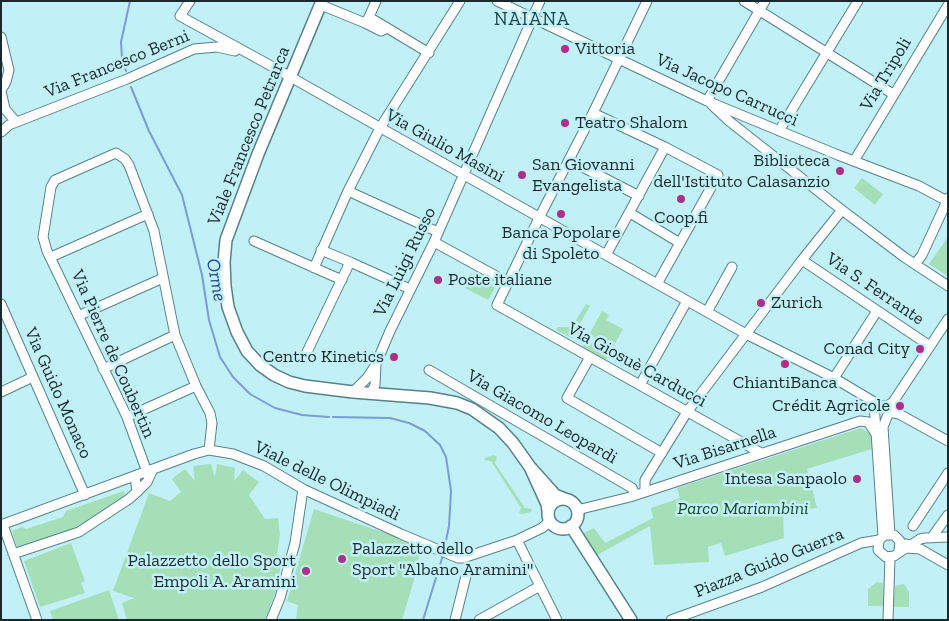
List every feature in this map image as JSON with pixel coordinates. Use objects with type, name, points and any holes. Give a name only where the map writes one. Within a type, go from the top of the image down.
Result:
[{"type":"main road","name":"Viale Francesco Petrarca","points":[[322,3],[258,154],[226,240],[224,262],[228,308],[241,342],[260,365],[274,375],[305,386],[362,393],[430,398],[457,403],[472,409],[499,428],[555,495],[574,504],[577,510]]},
{"type":"main road","name":"Viale Francesco Petrarca","points":[[530,467],[548,504],[549,516]]},
{"type":"main road","points":[[565,499],[554,502],[549,516],[554,526],[565,529],[571,526],[576,521],[577,510]]},
{"type":"main road","points":[[571,526],[631,620]]},
{"type":"street","name":"Via Giulio Masini","points":[[190,1],[180,16],[746,334],[834,378],[878,404]]},
{"type":"street","points":[[367,20],[376,1]]},
{"type":"street","points":[[314,268],[348,191],[380,128],[460,1]]},
{"type":"street","name":"Via Jacopo Carrucci","points":[[497,1],[707,101],[918,186],[947,200]]},
{"type":"street","name":"Via Luigi Russo","points":[[362,393],[366,378],[376,364],[434,242],[540,1]]},
{"type":"street","points":[[434,242],[507,282],[593,113],[647,1]]},
{"type":"street","points":[[744,1],[893,94]]},
{"type":"street","points":[[765,1],[707,101],[729,121],[842,210],[948,286]]},
{"type":"street","points":[[779,131],[858,1]]},
{"type":"street","points":[[322,3],[367,20],[381,31],[388,28],[429,53]]},
{"type":"street","name":"Via Tripoli","points":[[854,161],[948,5]]},
{"type":"street","points":[[1,37],[9,70],[6,82],[1,90],[9,123]]},
{"type":"street","name":"Via Francesco Berni","points":[[1,132],[9,123],[127,79],[194,49],[218,47],[249,55]]},
{"type":"street","points":[[593,113],[665,147],[718,175],[657,284]]},
{"type":"street","points":[[606,255],[665,147]]},
{"type":"street","name":"Via Pierre de Coubertin","points":[[148,214],[129,165],[125,158],[116,153],[55,180],[51,187],[42,237],[150,470]]},
{"type":"street","points":[[568,160],[639,196]]},
{"type":"street","points":[[348,191],[438,232]]},
{"type":"street","points":[[915,264],[945,213],[947,200]]},
{"type":"street","points":[[645,491],[646,480],[687,412],[842,210]]},
{"type":"street","points":[[49,254],[148,214],[154,231],[175,335],[196,386],[210,413],[212,423],[209,450]]},
{"type":"street","points":[[630,214],[680,243]]},
{"type":"street","points":[[254,241],[342,280]]},
{"type":"street","points":[[321,250],[410,289]]},
{"type":"street","name":"Via S. Ferrante","points":[[802,260],[930,346]]},
{"type":"street","points":[[308,352],[350,262]]},
{"type":"street","points":[[707,312],[732,267]]},
{"type":"street","points":[[78,316],[163,278]]},
{"type":"street","name":"Via Giosuè Carducci","points":[[507,282],[497,305],[761,453]]},
{"type":"street","points":[[640,385],[687,301]]},
{"type":"street","name":"Via Guido Monaco","points":[[1,304],[85,495]]},
{"type":"street","points":[[834,378],[877,311]]},
{"type":"street","points":[[890,557],[880,553],[877,546],[884,537],[883,427],[893,402],[948,319]]},
{"type":"street","points":[[103,369],[175,335]]},
{"type":"street","points":[[592,358],[567,398],[662,453]]},
{"type":"street","name":"Via Luigi Russo","points":[[362,393],[375,385],[376,364]]},
{"type":"street","name":"Via Giacomo Leopardi","points":[[428,370],[632,488],[635,495]]},
{"type":"street","points":[[1,392],[33,377]]},
{"type":"street","points":[[376,380],[386,394]]},
{"type":"street","points":[[127,418],[196,386]]},
{"type":"street","points":[[884,537],[876,434],[878,404],[887,406],[893,402]]},
{"type":"street","points":[[889,412],[899,414],[948,441]]},
{"type":"street","name":"Via Bisarnella","points":[[577,510],[635,495],[860,421],[868,422],[876,434]]},
{"type":"street","name":"Viale delle Olimpiadi","points":[[2,525],[209,450],[233,454],[264,466],[303,489],[458,558],[517,540],[542,528],[549,516]]},
{"type":"street","points":[[13,554],[79,532],[129,499],[147,482],[150,470]]},
{"type":"street","points":[[912,526],[948,472]]},
{"type":"street","points":[[136,476],[137,492]]},
{"type":"street","points":[[271,620],[280,598],[295,543],[303,489]]},
{"type":"street","points":[[932,538],[948,515]]},
{"type":"street","points":[[2,525],[36,620]]},
{"type":"street","points":[[884,537],[897,538],[904,544],[911,545],[920,539],[948,537]]},
{"type":"street","name":"Piazza Guido Guerra","points":[[671,620],[762,587],[861,543],[884,537]]},
{"type":"street","points":[[517,540],[557,620]]},
{"type":"street","points":[[899,552],[900,541]]},
{"type":"street","points":[[890,557],[906,548],[922,550],[948,565]]},
{"type":"street","points":[[888,620],[890,557]]},
{"type":"street","points":[[455,620],[466,576]]},
{"type":"street","points":[[479,620],[493,616],[540,586]]},
{"type":"green space","points":[[862,178],[883,194],[875,205],[854,188]]},
{"type":"green space","points":[[948,237],[948,276],[929,264]]},
{"type":"green space","points":[[472,274],[496,286],[488,300],[465,288]]},
{"type":"green space","points":[[586,304],[590,306],[572,338],[556,330],[558,327],[572,327]]},
{"type":"green space","points":[[602,311],[609,315],[606,320],[623,329],[606,360],[582,347],[584,344],[589,345],[594,342],[594,337],[590,333]]},
{"type":"green space","name":"Parco Mariambini","points":[[861,428],[874,436],[875,448],[807,469],[817,508],[783,511],[784,538],[725,556],[721,543],[708,547],[709,562],[654,565],[650,526],[597,555],[582,534],[594,528],[605,543],[653,518],[651,508],[680,498],[677,488]]},
{"type":"green space","points":[[494,455],[497,457],[495,463],[525,508],[532,509],[531,512],[519,513],[521,508],[491,461],[484,460]]},
{"type":"green space","points":[[211,464],[215,477],[217,464],[235,468],[234,481],[243,470],[259,482],[249,495],[265,519],[278,518],[280,534],[277,555],[283,557],[275,593],[268,613],[264,620],[127,620],[122,603],[134,598],[113,591],[149,493],[170,501],[181,492],[172,479],[185,469],[195,481],[193,466]]},
{"type":"green space","points":[[124,491],[126,497],[75,529],[30,545],[17,546],[12,531],[22,527],[26,529],[63,517],[66,511]]},
{"type":"green space","name":"Palazzetto dello Sport \"Albano Aramini\"","points":[[314,509],[409,541],[422,543],[414,580],[402,620],[296,620],[298,605],[287,601]]},
{"type":"green space","points":[[71,543],[85,581],[81,583],[85,593],[40,607],[24,561]]},
{"type":"green space","points":[[877,582],[883,583],[884,606],[868,606],[868,589]]},
{"type":"green space","points":[[904,584],[909,592],[909,607],[893,607],[895,586]]},
{"type":"green space","points":[[109,590],[119,620],[53,620],[50,611]]},
{"type":"waterway","name":"Orme","points":[[126,71],[122,58],[121,42],[130,1]]},
{"type":"waterway","name":"Orme","points":[[131,87],[149,131],[182,195],[202,275],[209,320],[220,357],[233,377],[250,394],[275,408],[302,415],[329,417]]},
{"type":"waterway","name":"Orme","points":[[333,417],[390,418],[409,423],[425,431],[440,445],[446,457],[451,491],[449,526],[444,550]]},
{"type":"waterway","name":"Orme","points":[[423,620],[443,555]]},
{"type":"place","name":"Vittoria","points":[[565,49]]},
{"type":"place","name":"Teatro Shalom","points":[[565,123]]},
{"type":"place","name":"Biblioteca dell'Istituto Calasanzio","points":[[840,171]]},
{"type":"place","name":"San Giovanni Evangelista","points":[[522,175]]},
{"type":"place","name":"Coop.fi","points":[[681,199]]},
{"type":"place","name":"Banca Popolare di Spoleto","points":[[561,214]]},
{"type":"place","name":"Poste italiane","points":[[438,280]]},
{"type":"place","name":"Zurich","points":[[761,303]]},
{"type":"place","name":"Conad City","points":[[920,349]]},
{"type":"place","name":"Centro Kinetics","points":[[394,357]]},
{"type":"place","name":"ChiantiBanca","points":[[785,364]]},
{"type":"place","name":"Crédit Agricole","points":[[900,406]]},
{"type":"place","name":"Intesa Sanpaolo","points":[[857,479]]},
{"type":"place","name":"Palazzetto dello Sport \"Albano Aramini\"","points":[[342,559]]},
{"type":"place","name":"Palazzetto dello Sport Empoli A. Aramini","points":[[306,571]]},
{"type":"district","name":"NAIANA","points":[[532,20]]}]
